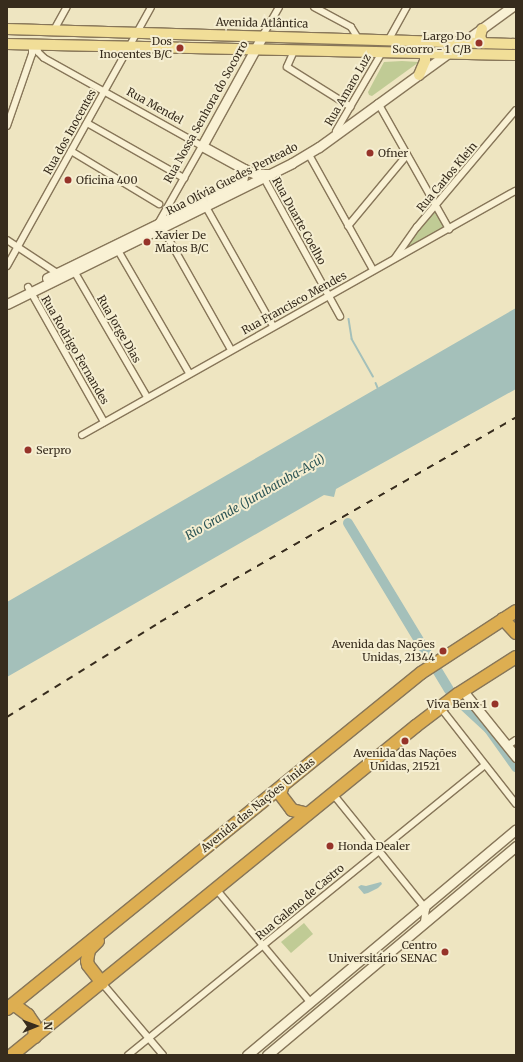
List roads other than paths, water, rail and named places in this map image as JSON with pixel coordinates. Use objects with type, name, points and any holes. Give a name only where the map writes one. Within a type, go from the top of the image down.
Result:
[{"type":"highway","name":"Avenida das Nações Unidas","points":[[8,1008],[421,673],[516,611]]},
{"type":"highway","points":[[503,619],[516,633]]},
{"type":"highway","points":[[13,1055],[443,705],[516,657]]},
{"type":"highway","points":[[283,784],[280,794],[292,810],[308,814]]},
{"type":"highway","points":[[265,800],[271,800],[281,808],[289,820],[288,830]]},
{"type":"highway","points":[[102,983],[88,966],[88,954],[93,946],[120,921],[123,915]]},
{"type":"highway","points":[[26,993],[28,1004],[41,1019],[53,1022]]},
{"type":"highway","points":[[8,1008],[21,1008],[28,1015],[34,1024],[35,1037]]},
{"type":"main road","name":"Rua Olívia Guedes Penteado","points":[[160,225],[206,207],[272,174],[308,153],[512,7]]},
{"type":"main road","name":"Avenida Atlântica","points":[[7,29],[263,35],[516,44]]},
{"type":"main road","points":[[482,29],[480,37],[483,43]]},
{"type":"main road","name":"Rua Nossa Senhora do Socorro","points":[[202,146],[263,35]]},
{"type":"main road","points":[[418,40],[423,45],[426,55],[419,75]]},
{"type":"main road","points":[[7,44],[426,55],[516,55]]},
{"type":"main road","name":"Rua Mendel","points":[[202,146],[256,174],[272,174]]},
{"type":"main road","name":"Rua Olívia Guedes Penteado","points":[[7,304],[57,273],[116,247],[242,183],[244,169]]},
{"type":"main road","name":"Rua Olívia Guedes Penteado","points":[[7,298],[74,271],[116,247]]},
{"type":"main road","points":[[460,693],[516,757]]},
{"type":"main road","points":[[247,1055],[516,829]]},
{"type":"main road","points":[[267,1055],[516,846]]},
{"type":"street","points":[[54,30],[67,7]]},
{"type":"street","name":"Rua dos Inocentes","points":[[7,266],[151,7]]},
{"type":"street","name":"Rua Nossa Senhora do Socorro","points":[[263,35],[279,7]]},
{"type":"street","points":[[314,7],[351,27],[358,38]]},
{"type":"street","points":[[389,39],[406,7]]},
{"type":"street","points":[[7,126],[35,45]]},
{"type":"street","name":"Rua Mendel","points":[[35,45],[40,55],[202,146]]},
{"type":"street","points":[[294,51],[287,67],[351,107]]},
{"type":"street","name":"Rua Amaro Luz","points":[[333,136],[381,54]]},
{"type":"street","points":[[378,103],[449,229]]},
{"type":"street","name":"Rua Carlos Klein","points":[[395,258],[400,248],[516,110]]},
{"type":"street","points":[[87,123],[184,178]]},
{"type":"street","name":"Rua Nossa Senhora do Socorro","points":[[160,225],[202,146]]},
{"type":"street","points":[[71,151],[159,204]]},
{"type":"street","points":[[308,153],[373,270]]},
{"type":"street","points":[[348,226],[407,154]]},
{"type":"street","name":"Rua Duarte Coelho","points":[[264,178],[340,316]]},
{"type":"street","name":"Rua Francisco Mendes","points":[[82,435],[189,373],[449,229],[516,190]]},
{"type":"street","points":[[206,207],[273,326]]},
{"type":"street","points":[[160,225],[231,350]]},
{"type":"street","points":[[7,240],[57,273]]},
{"type":"street","points":[[116,247],[189,373]]},
{"type":"street","name":"Rua Jorge Dias","points":[[74,271],[147,397]]},
{"type":"street","name":"Rua Rodrigo Fernandes","points":[[30,290],[104,422]]},
{"type":"street","points":[[443,705],[485,765],[516,804]]},
{"type":"street","points":[[507,746],[516,740]]},
{"type":"street","name":"Rua Galeno de Castro","points":[[128,1055],[263,946],[377,850],[485,765]]},
{"type":"street","points":[[333,794],[377,850],[425,907],[427,915],[424,924]]},
{"type":"street","points":[[216,889],[310,1002]]},
{"type":"street","points":[[102,983],[163,1055]]},
{"type":"water","name":"Rio Grande (Jurubatuba-Açú)","points":[[516,308],[516,389],[336,489],[334,497],[324,495],[7,677],[7,602]]},
{"type":"water","points":[[381,882],[382,884],[378,888],[364,894],[358,887],[361,885],[366,886]]},
{"type":"waterway","points":[[349,319],[352,339],[373,376]]},
{"type":"waterway","points":[[376,383],[378,388]]},
{"type":"waterway","points":[[348,523],[449,690]]},
{"type":"waterway","points":[[461,703],[489,729],[516,767]]},
{"type":"railway","points":[[7,717],[160,622],[516,417]]},
{"type":"place","name":"Largo Do Socorro - 1 C/B","points":[[479,43]]},
{"type":"place","name":"Dos Inocentes B/C","points":[[180,48]]},
{"type":"place","name":"Ofner","points":[[370,153]]},
{"type":"place","name":"Oficina 400","points":[[68,180]]},
{"type":"place","name":"Xavier De Matos B/C","points":[[147,242]]},
{"type":"place","name":"Serpro","points":[[28,450]]},
{"type":"place","name":"Avenida das Nações Unidas, 21344","points":[[443,651]]},
{"type":"place","name":"Viva Benx 1","points":[[495,704]]},
{"type":"place","name":"Avenida das Nações Unidas, 21521","points":[[405,741]]},
{"type":"place","name":"Honda Dealer","points":[[330,846]]},
{"type":"place","name":"Centro Universitário SENAC","points":[[445,952]]}]
